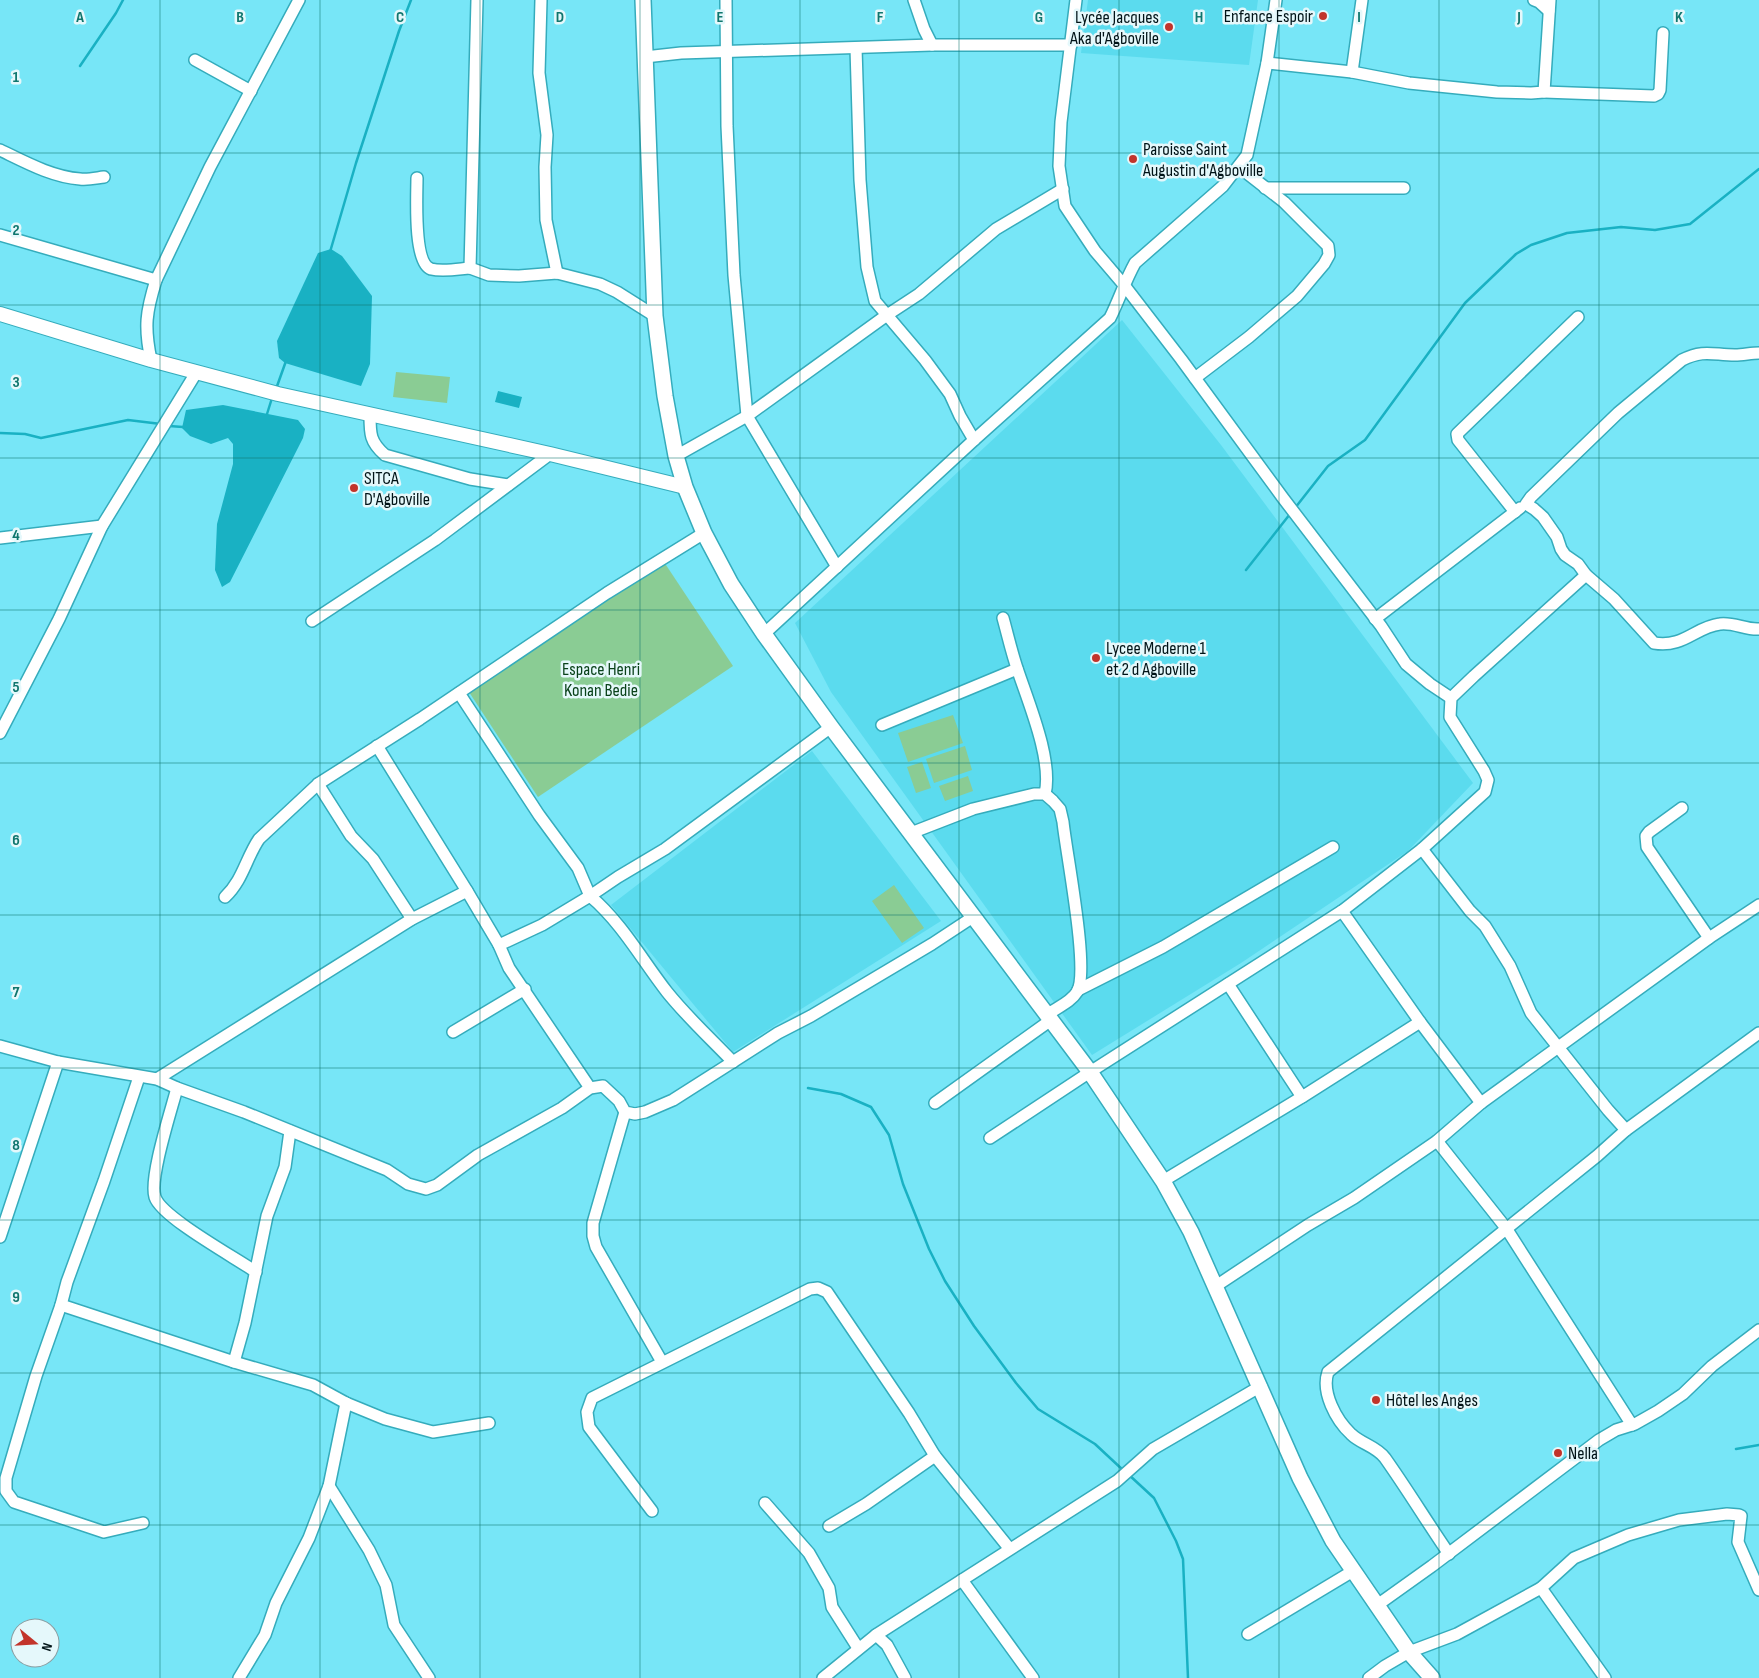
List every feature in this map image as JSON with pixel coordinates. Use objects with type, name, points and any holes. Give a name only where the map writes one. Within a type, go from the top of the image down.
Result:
[{"type":"main road","points":[[643,0],[655,316],[665,396],[676,456],[685,487],[704,533],[731,584],[764,634],[831,727],[1090,1072],[1163,1181],[1192,1232],[1300,1478],[1333,1541],[1409,1652],[1432,1678]]},
{"type":"street","points":[[470,268],[477,0]]},
{"type":"street","points":[[541,0],[540,73],[547,135],[545,168],[546,220],[557,273]]},
{"type":"street","points":[[726,0],[728,51],[727,126],[734,275],[747,416],[837,567]]},
{"type":"street","points":[[914,0],[920,22],[932,45]]},
{"type":"street","points":[[1076,0],[1072,45],[1061,122],[1059,166],[1065,206],[1095,251],[1124,285],[1195,378],[1375,619],[1406,664],[1451,698]]},
{"type":"street","points":[[764,634],[974,440],[1110,318],[1135,263],[1223,186],[1239,167],[1247,155],[1267,64],[1276,0]]},
{"type":"street","points":[[1352,72],[1362,0]]},
{"type":"street","points":[[1534,0],[1550,6],[1544,92]]},
{"type":"street","points":[[151,360],[146,326],[150,298],[156,280],[210,167],[296,1]]},
{"type":"street","points":[[1267,64],[1352,72],[1409,83],[1497,92],[1654,96],[1660,90],[1663,33]]},
{"type":"street","points":[[645,57],[728,51],[932,45],[1072,45]]},
{"type":"street","points":[[856,48],[860,180],[867,266],[875,301],[925,360],[950,394],[974,440]]},
{"type":"street","points":[[194,60],[251,91]]},
{"type":"street","points":[[0,150],[14,158],[56,174],[81,180],[104,177]]},
{"type":"street","points":[[1195,378],[1249,337],[1296,296],[1324,264],[1328,255],[1328,246],[1284,202],[1239,167]]},
{"type":"street","points":[[417,178],[418,243],[426,266],[446,270],[470,268],[489,276],[557,273],[600,284],[617,292],[655,316]]},
{"type":"street","points":[[1265,188],[1404,188]]},
{"type":"street","points":[[676,456],[747,416],[919,294],[996,229],[1063,189]]},
{"type":"street","points":[[0,235],[156,280]]},
{"type":"street","points":[[0,314],[196,373],[278,394],[550,454],[685,487]]},
{"type":"street","points":[[1515,512],[1458,440],[1457,434],[1578,317]]},
{"type":"street","points":[[1375,619],[1526,504],[1618,413],[1682,360],[1694,354],[1734,355],[1759,353]]},
{"type":"street","points":[[0,733],[59,619],[102,526],[196,373]]},
{"type":"street","points":[[370,415],[370,433],[375,446],[385,455],[470,479],[508,485]]},
{"type":"street","points":[[312,621],[435,540],[550,454]]},
{"type":"street","points":[[1526,504],[1543,517],[1557,537],[1560,549],[1565,555],[1578,564],[1586,575],[1614,599],[1654,643],[1663,645],[1679,642],[1721,623],[1759,629]]},
{"type":"street","points":[[0,538],[102,526]]},
{"type":"street","points":[[225,897],[234,889],[242,877],[252,850],[259,839],[318,784],[459,693],[607,593],[704,533]]},
{"type":"street","points":[[990,1138],[1090,1072],[1342,912],[1422,849],[1485,792],[1488,780],[1484,771],[1450,717],[1451,698],[1586,575]]},
{"type":"street","points":[[1003,618],[1017,669],[1038,728],[1048,782],[1045,794]]},
{"type":"street","points":[[882,725],[1017,669]]},
{"type":"street","points":[[459,693],[539,815],[578,868],[590,896],[601,905],[622,930],[668,993],[733,1062]]},
{"type":"street","points":[[498,945],[542,925],[665,850],[831,727]]},
{"type":"street","points":[[377,746],[467,891],[509,968],[525,989],[590,1088]]},
{"type":"street","points":[[318,784],[351,836],[373,859],[412,919]]},
{"type":"street","points":[[911,833],[972,809],[1034,794],[1045,794],[1060,809],[1063,822],[1082,971],[1078,990],[1074,996],[936,1103]]},
{"type":"street","points":[[1682,808],[1649,832],[1646,836],[1647,847],[1709,938]]},
{"type":"street","points":[[1078,990],[1164,947],[1333,847]]},
{"type":"street","points":[[1422,849],[1470,911],[1485,926],[1510,966],[1531,1013],[1626,1130]]},
{"type":"street","points":[[156,1079],[412,919],[467,891]]},
{"type":"street","points":[[1216,1286],[1308,1225],[1354,1198],[1437,1141],[1481,1102],[1558,1048],[1617,1003],[1759,905]]},
{"type":"street","points":[[1342,912],[1420,1022],[1481,1102]]},
{"type":"street","points":[[0,1046],[58,1062],[139,1078],[156,1079],[244,1112],[387,1170],[408,1184],[426,1189],[436,1185],[478,1155],[562,1108],[590,1088],[603,1086],[618,1101],[625,1112],[635,1114],[654,1109],[673,1100],[778,1033],[811,1016],[932,944],[973,917]]},
{"type":"street","points":[[1228,984],[1302,1097]]},
{"type":"street","points":[[453,1032],[525,989]]},
{"type":"street","points":[[1163,1181],[1302,1097],[1420,1022]]},
{"type":"street","points":[[1448,1554],[1382,1454],[1351,1434],[1340,1420],[1330,1402],[1325,1385],[1328,1372],[1597,1156],[1626,1130],[1759,1033]]},
{"type":"street","points":[[0,1237],[58,1062]]},
{"type":"street","points":[[139,1078],[36,1376],[6,1478],[6,1491],[14,1502],[104,1532],[143,1523]]},
{"type":"street","points":[[177,1088],[154,1175],[155,1197],[164,1210],[195,1234],[256,1272]]},
{"type":"street","points":[[625,1112],[593,1223],[592,1236],[596,1247],[662,1362]]},
{"type":"street","points":[[234,1362],[268,1216],[285,1167],[290,1131]]},
{"type":"street","points":[[1437,1141],[1506,1228],[1632,1424]]},
{"type":"street","points":[[652,1512],[589,1427],[587,1412],[592,1398],[810,1288],[818,1288],[827,1292],[909,1413],[935,1456],[1009,1548]]},
{"type":"street","points":[[61,1305],[234,1362],[313,1385],[346,1403],[385,1419],[433,1432],[489,1423]]},
{"type":"street","points":[[1376,1606],[1599,1440],[1658,1411],[1683,1394],[1712,1366],[1759,1330]]},
{"type":"street","points":[[823,1678],[876,1635],[1009,1548],[1117,1481],[1153,1449],[1261,1386]]},
{"type":"street","points":[[240,1678],[265,1635],[276,1603],[309,1538],[329,1486],[346,1403]]},
{"type":"street","points":[[829,1526],[866,1504],[935,1456]]},
{"type":"street","points":[[329,1486],[368,1550],[386,1585],[394,1625],[429,1678]]},
{"type":"street","points":[[765,1503],[809,1553],[829,1588],[832,1607],[858,1648]]},
{"type":"street","points":[[1369,1678],[1409,1652],[1457,1634],[1541,1588],[1574,1558],[1628,1535],[1678,1520],[1728,1514],[1741,1516],[1738,1542],[1759,1590]]},
{"type":"street","points":[[1248,1634],[1353,1571]]},
{"type":"street","points":[[962,1580],[1034,1678]]},
{"type":"street","points":[[1541,1588],[1605,1678]]},
{"type":"street","points":[[876,1635],[887,1645],[905,1678]]},
{"type":"shaded area","name":"Lycée Jacques Aka d'Agboville","points":[[1088,0],[1258,0],[1249,65],[1081,53]]},
{"type":"shaded area","points":[[331,249],[342,256],[372,296],[370,364],[361,386],[285,363],[279,358],[277,341],[318,253]]},
{"type":"shaded area","name":"Lycee Moderne 1 et 2 d Agboville","points":[[1122,320],[1221,445],[1473,783],[1408,851],[1241,963],[1092,1055],[831,692],[795,623]]},
{"type":"shaded area","points":[[498,391],[522,397],[519,408],[495,402]]},
{"type":"shaded area","points":[[223,405],[298,420],[305,429],[303,438],[230,582],[222,587],[215,570],[217,524],[233,464],[233,444],[228,438],[211,444],[190,436],[182,428],[186,410]]},
{"type":"shaded area","points":[[812,751],[941,921],[733,1052],[611,905]]},
{"type":"green space","points":[[396,372],[450,377],[447,403],[393,397]]},
{"type":"green space","name":"Espace Henri Konan Bedie","points":[[664,562],[733,666],[538,797],[469,692]]},
{"type":"green space","points":[[953,715],[963,743],[908,762],[898,733]]},
{"type":"green space","points":[[965,746],[972,770],[934,783],[926,759]]},
{"type":"green space","points":[[922,762],[931,788],[916,793],[907,767]]},
{"type":"green space","points":[[968,776],[973,791],[945,801],[939,786]]},
{"type":"green space","points":[[894,885],[924,928],[902,943],[872,901]]},
{"type":"waterway","points":[[80,66],[123,0]]},
{"type":"waterway","points":[[330,252],[356,163],[411,0]]},
{"type":"waterway","points":[[1295,508],[1328,466],[1365,440],[1465,303],[1516,254],[1531,245],[1567,233],[1621,227],[1655,230],[1690,224],[1759,169]]},
{"type":"waterway","points":[[276,389],[286,361]]},
{"type":"waterway","points":[[267,414],[272,398]]},
{"type":"waterway","points":[[0,433],[25,434],[41,438],[128,420],[161,424]]},
{"type":"waterway","points":[[169,426],[183,427]]},
{"type":"waterway","points":[[1246,570],[1290,514]]},
{"type":"waterway","points":[[808,1088],[841,1094],[871,1107],[889,1135],[903,1184],[929,1249],[945,1281],[974,1326],[1016,1383],[1038,1409],[1095,1444],[1124,1471]]},
{"type":"waterway","points":[[1736,1449],[1759,1445]]},
{"type":"waterway","points":[[1128,1474],[1154,1498],[1183,1559],[1188,1678]]},
{"type":"place","name":"Enfance Espoir","points":[[1323,16]]},
{"type":"place","name":"Lycée Jacques Aka d'Agboville","points":[[1169,27]]},
{"type":"place","name":"Paroisse Saint Augustin d'Agboville","points":[[1133,159]]},
{"type":"place","name":"SITCA D'Agboville","points":[[354,488]]},
{"type":"place","name":"Lycee Moderne 1 et 2 d Agboville","points":[[1096,658]]},
{"type":"place","name":"Hôtel les Anges","points":[[1376,1400]]},
{"type":"place","name":"Nella","points":[[1558,1453]]}]
